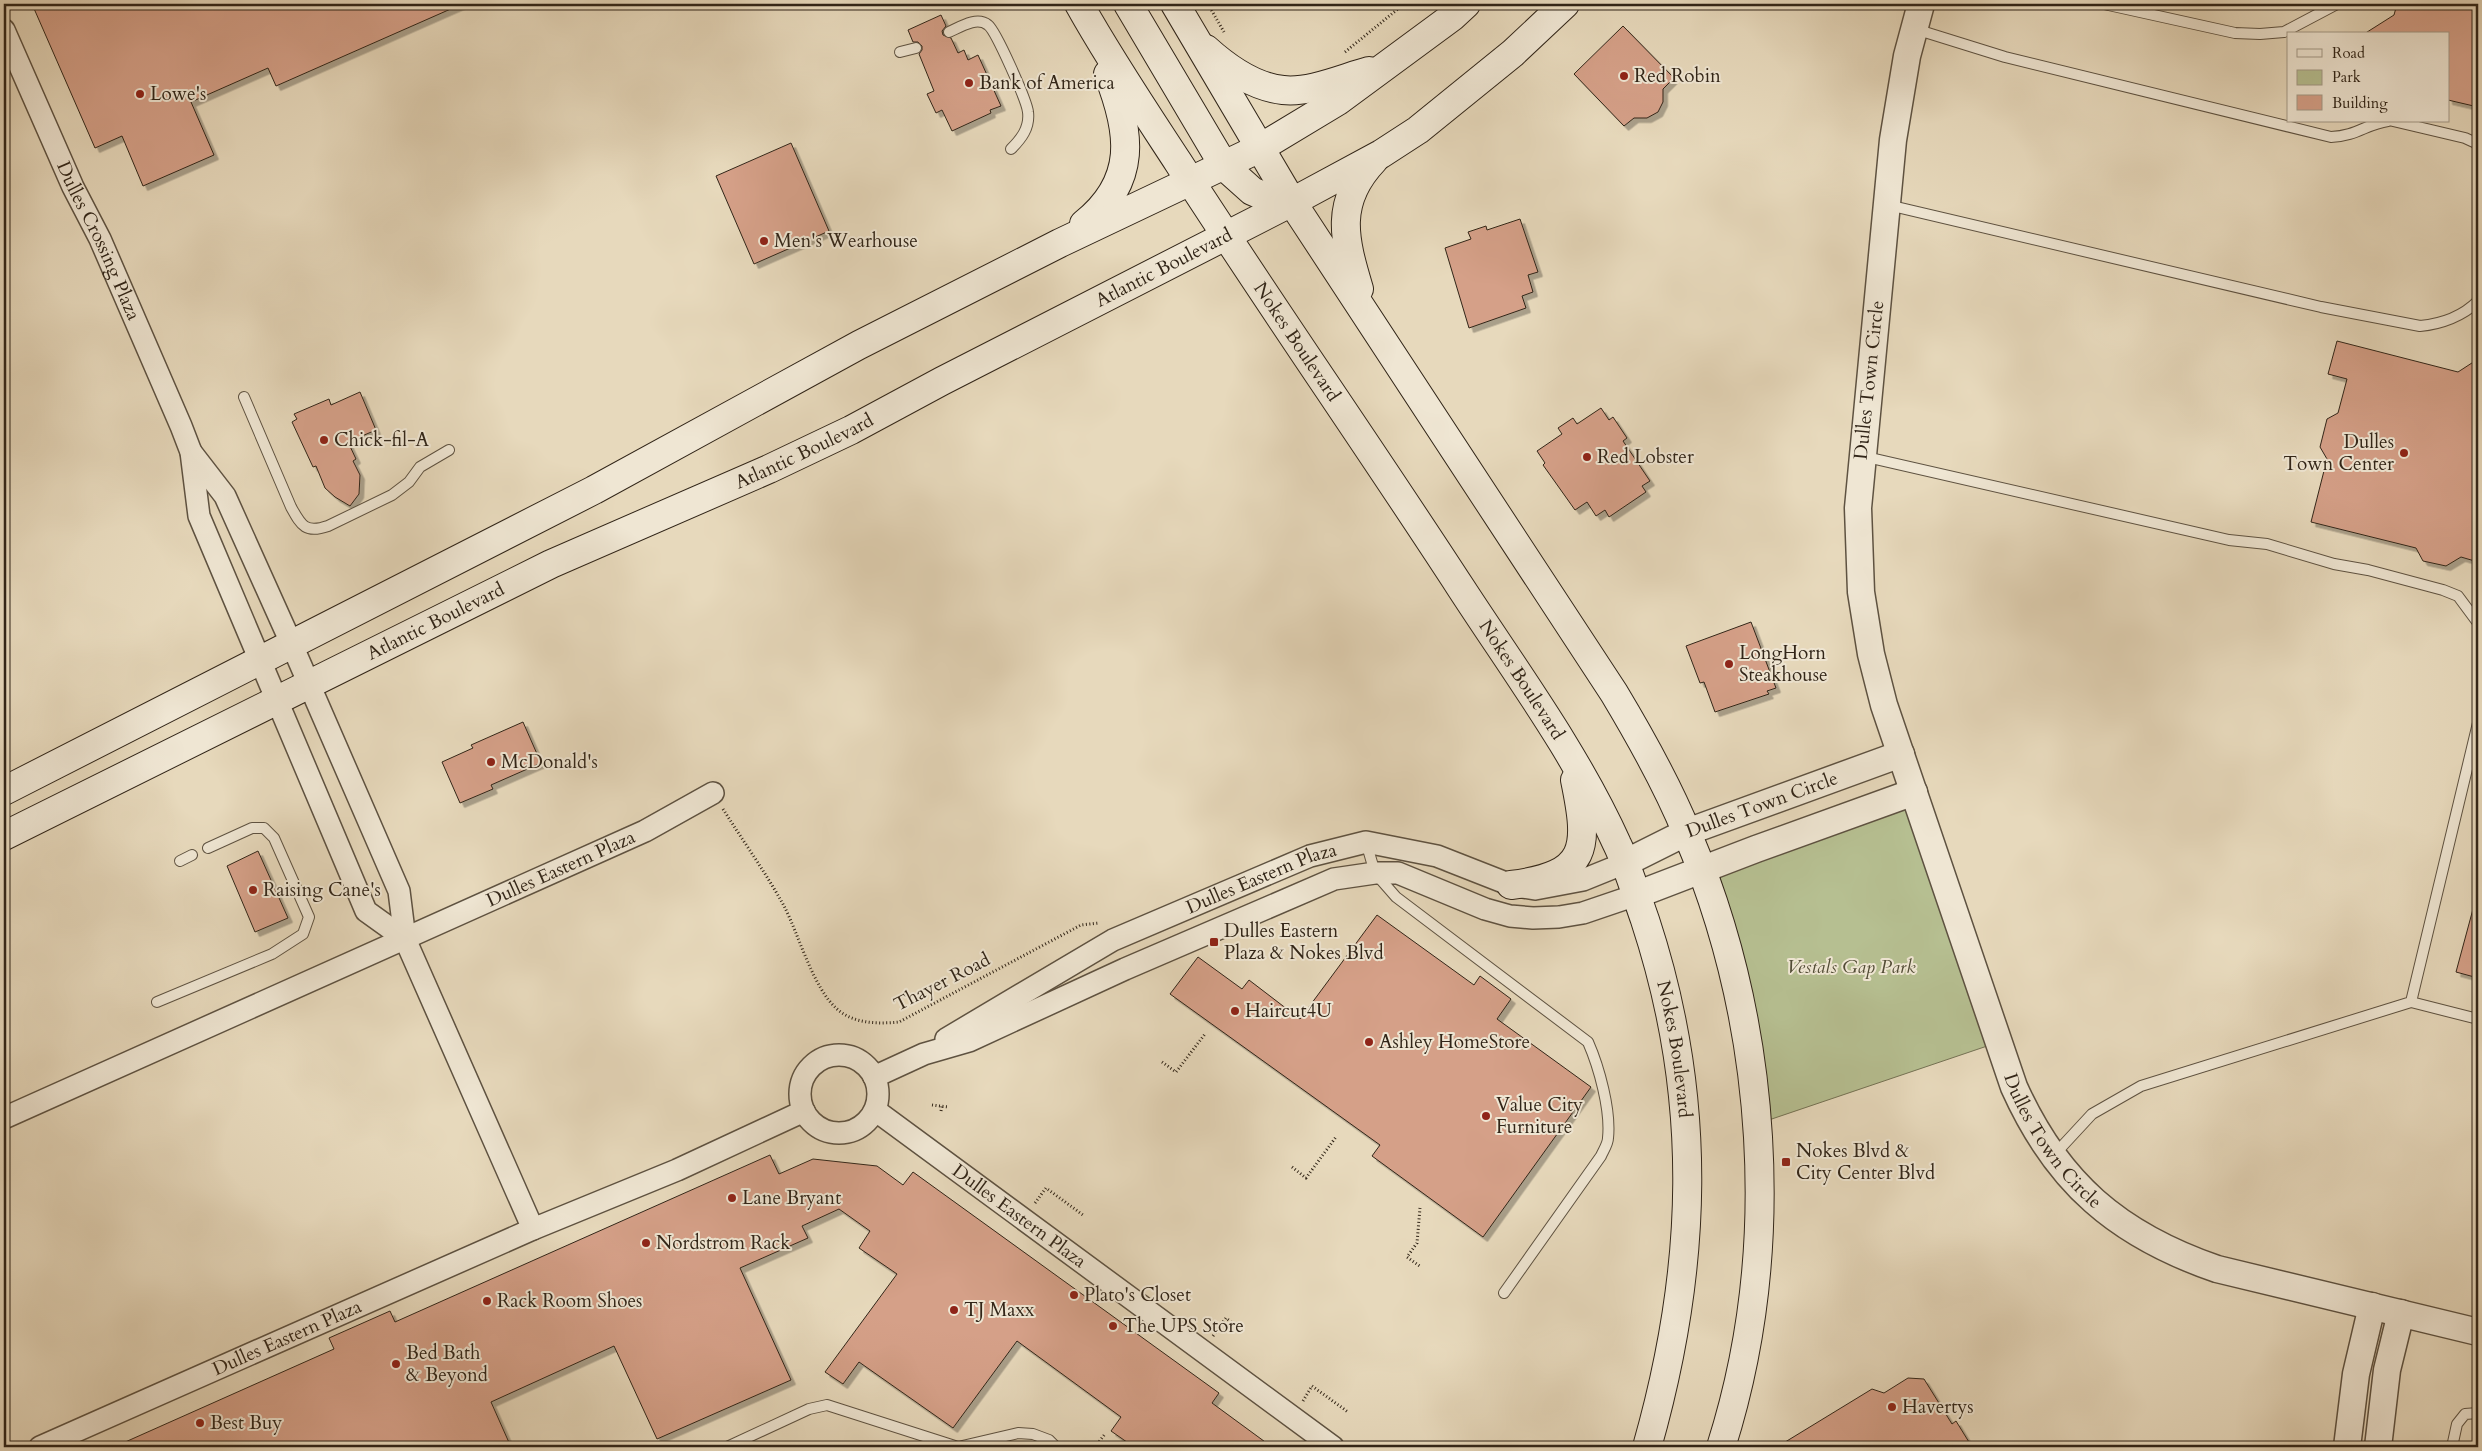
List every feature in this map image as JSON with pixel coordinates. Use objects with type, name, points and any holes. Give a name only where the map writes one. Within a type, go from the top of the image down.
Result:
[{"type":"main road","points":[[1128,4],[1224,166],[1259,195],[1277,202],[1292,202]]},
{"type":"main road","points":[[1175,4],[1292,202],[1614,693],[1660,773],[1702,870],[1726,943],[1746,1033],[1753,1079],[1759,1170],[1759,1216],[1751,1306],[1735,1397],[1721,1447]]},
{"type":"main road","points":[[4,791],[594,490],[859,344],[1060,242],[1260,148],[1301,125],[1388,65],[1452,17],[1466,4]]},
{"type":"main road","name":"Atlantic Boulevard","points":[[4,836],[276,699],[551,564],[769,469],[851,430],[942,381],[1292,202],[1381,154],[1452,104],[1513,53],[1565,4]]},
{"type":"main road","points":[[1060,242],[1100,212],[1116,184],[1127,152],[1122,112],[1080,5]]},
{"type":"main road","name":"Nokes Boulevard","points":[[1080,5],[1102,44],[1226,237],[1369,446],[1570,756],[1625,863],[1656,953],[1675,1039],[1683,1089],[1688,1181],[1687,1232],[1678,1318],[1660,1402],[1647,1447]]},
{"type":"main road","points":[[1189,29],[1223,64],[1243,76],[1284,90],[1318,86],[1388,65]]},
{"type":"main road","points":[[1368,317],[1348,252],[1345,216],[1354,187],[1361,174],[1381,154]]},
{"type":"main road","points":[[1511,885],[1551,877],[1575,861],[1581,848],[1582,821],[1570,756]]},
{"type":"street","name":"Dulles Town Circle","points":[[1921,4],[1898,104],[1862,455],[1858,508],[1861,592],[1871,654],[1884,705],[2014,1087],[2038,1135],[2053,1156],[2096,1203],[2121,1223],[2168,1250],[2217,1268],[2478,1332]]},
{"type":"street","name":"Dulles Crossing Plaza","points":[[4,30],[74,187],[100,239],[191,452],[225,496],[309,683]]},
{"type":"street","name":"Dulles Crossing Plaza","points":[[191,452],[199,516],[276,699]]},
{"type":"street","points":[[309,683],[399,891],[405,939],[533,1229]]},
{"type":"street","points":[[276,699],[366,911],[405,939]]},
{"type":"street","name":"Dulles Town Circle","points":[[1625,863],[1687,832],[1901,754]]},
{"type":"street","name":"Dulles Town Circle","points":[[1636,896],[1914,792]]},
{"type":"street","name":"Dulles Eastern Plaza","points":[[4,1118],[645,831],[713,793]]},
{"type":"street","name":"Dulles Eastern Plaza","points":[[924,1054],[959,1030],[1113,940],[1310,856],[1366,842],[1437,856],[1511,885],[1535,889],[1555,887],[1583,880],[1625,863]]},
{"type":"street","name":"Dulles Eastern Plaza","points":[[874,1077],[924,1054],[969,1041],[1125,968],[1334,879],[1375,872],[1398,873],[1484,909],[1510,916],[1533,918],[1559,918],[1583,913],[1636,896]]},
{"type":"street","points":[[833,1055],[850,1056],[864,1064],[874,1077],[878,1093],[875,1110],[866,1123],[852,1132],[836,1134],[820,1129],[807,1119],[800,1104],[799,1087],[806,1072],[818,1060],[833,1055]]},
{"type":"street","name":"Dulles Eastern Plaza","points":[[875,1110],[1327,1445]]},
{"type":"street","name":"Dulles Eastern Plaza","points":[[40,1447],[533,1229],[677,1170],[804,1111]]},
{"type":"street","points":[[2347,1447],[2356,1374],[2372,1306]]},
{"type":"street","points":[[2378,1447],[2384,1386],[2401,1313]]},
{"type":"lane","points":[[2104,4],[2235,33],[2260,34],[2284,32],[2337,4]]},
{"type":"lane","points":[[949,32],[977,22],[988,24],[997,36],[1028,112],[1023,138],[1011,149]]},
{"type":"lane","points":[[1914,28],[2005,57],[2331,137],[2352,135],[2382,122]]},
{"type":"lane","points":[[900,52],[916,48]]},
{"type":"lane","points":[[2397,122],[2465,138],[2478,144]]},
{"type":"lane","points":[[1888,205],[2321,307],[2420,326],[2433,324],[2468,311],[2478,302]]},
{"type":"lane","points":[[244,397],[291,507],[299,522],[307,529],[318,530],[392,495],[409,482],[420,467],[449,450]]},
{"type":"lane","points":[[1862,455],[2229,540],[2267,544],[2334,564],[2368,570],[2442,590],[2458,596],[2478,624]]},
{"type":"lane","points":[[2411,1002],[2478,723]]},
{"type":"lane","points":[[157,1002],[272,954],[303,934],[308,917],[274,838],[264,828],[252,828],[208,848]]},
{"type":"lane","points":[[1366,842],[1375,872],[1396,897],[1588,1042],[1597,1062],[1603,1086],[1608,1139],[1601,1156],[1504,1293]]},
{"type":"lane","points":[[180,862],[192,855]]},
{"type":"lane","points":[[2053,1156],[2092,1114],[2141,1086],[2411,1002],[2478,1019]]},
{"type":"lane","points":[[727,1447],[810,1409],[827,1405],[958,1447],[1018,1433],[1033,1434],[1048,1440],[1056,1447]]},
{"type":"lane","points":[[2452,1447],[2457,1424],[2465,1414],[2478,1413]]},
{"type":"path","points":[[1208,4],[1229,39]]},
{"type":"path","points":[[1338,57],[1404,4]]},
{"type":"path","name":"Thayer Road","points":[[713,793],[784,907],[820,984],[837,1009],[856,1019],[873,1024],[899,1022],[1081,924],[1102,923],[1113,940]]},
{"type":"path","points":[[1162,1062],[1176,1072],[1205,1034]]},
{"type":"path","points":[[932,1105],[948,1107]]},
{"type":"path","points":[[941,1111],[942,1106]]},
{"type":"path","points":[[1292,1167],[1306,1178],[1336,1137]]},
{"type":"path","points":[[1024,1219],[1046,1188],[1084,1215]]},
{"type":"path","points":[[1420,1208],[1417,1243],[1407,1257],[1421,1267]]},
{"type":"path","points":[[1095,1447],[1105,1434]]},
{"type":"green space","name":"Vestals Gap Park","points":[[1914,792],[1999,1042],[1757,1124],[1702,870]]},
{"type":"building","name":"Lowe's","points":[[32,4],[462,4],[276,86],[268,68],[191,102],[214,155],[143,186],[122,136],[95,148]]},
{"type":"building","points":[[2397,4],[2478,4],[2478,107],[2450,100],[2450,32],[2367,32],[2394,15]]},
{"type":"building","points":[[941,15],[946,26],[942,31],[943,35],[951,38],[958,53],[964,50],[968,60],[978,55],[1001,106],[990,110],[991,113],[952,131],[942,110],[936,113],[927,94],[934,91],[919,54],[922,46],[918,42],[913,42],[908,30]]},
{"type":"building","name":"Red Robin","points":[[1623,26],[1674,78],[1663,89],[1663,102],[1658,112],[1647,118],[1634,118],[1624,126],[1574,74]]},
{"type":"building","points":[[791,143],[829,231],[754,264],[716,176]]},
{"type":"building","points":[[1520,219],[1538,272],[1528,275],[1533,292],[1522,296],[1526,308],[1469,328],[1445,248],[1471,239],[1468,232],[1486,226],[1487,230]]},
{"type":"building","name":"Dulles Town Center","points":[[2337,341],[2458,372],[2478,359],[2478,562],[2461,557],[2446,566],[2423,561],[2416,548],[2311,522],[2327,459],[2320,447],[2327,419],[2338,413],[2347,379],[2328,374]]},
{"type":"building","name":"Chick-fil-A","points":[[360,392],[376,430],[348,442],[356,459],[353,461],[360,475],[359,494],[350,506],[325,488],[316,466],[313,467],[292,422],[297,419],[294,414],[329,399],[331,405]]},
{"type":"building","name":"Red Lobster","points":[[1601,408],[1609,420],[1613,417],[1627,438],[1623,441],[1650,481],[1642,486],[1646,492],[1609,517],[1605,510],[1596,516],[1587,502],[1575,510],[1543,465],[1545,463],[1537,451],[1562,434],[1558,428],[1573,418],[1577,424]]},
{"type":"building","name":"LongHorn Steakhouse","points":[[1751,622],[1776,688],[1767,691],[1769,694],[1715,712],[1704,682],[1700,683],[1686,646]]},
{"type":"building","name":"McDonald's","points":[[523,722],[541,763],[491,785],[493,789],[460,803],[442,762],[473,748],[471,745]]},
{"type":"building","name":"Raising Cane's","points":[[258,851],[288,918],[255,932],[227,866]]},
{"type":"building","points":[[2473,909],[2478,910],[2478,978],[2456,972]]},
{"type":"building","points":[[1377,915],[1474,985],[1480,976],[1511,999],[1497,1019],[1591,1087],[1483,1237],[1372,1156],[1380,1145],[1170,994],[1198,957],[1242,989],[1249,980],[1300,1019]]},
{"type":"building","points":[[770,1155],[779,1174],[813,1159],[877,1166],[903,1185],[913,1172],[1219,1393],[1212,1403],[1272,1447],[1134,1447],[1111,1431],[1121,1417],[1017,1341],[953,1428],[859,1362],[843,1384],[825,1372],[897,1274],[859,1248],[870,1231],[839,1209],[802,1226],[808,1238],[740,1268],[791,1380],[657,1439],[614,1346],[491,1402],[511,1447],[114,1447],[334,1349],[329,1338],[390,1311],[395,1322]]},
{"type":"building","name":"Havertys","points":[[1908,1378],[1924,1379],[1952,1424],[1956,1421],[1972,1447],[1777,1447],[1872,1389],[1884,1393]]},
{"type":"place","name":"Red Robin","points":[[1624,76]]},
{"type":"place","name":"Bank of America","points":[[969,83]]},
{"type":"place","name":"Lowe's","points":[[140,94]]},
{"type":"place","name":"Men's Wearhouse","points":[[764,241]]},
{"type":"place","name":"Chick-fil-A","points":[[324,440]]},
{"type":"place","name":"Dulles Town Center","points":[[2404,453]]},
{"type":"place","name":"Red Lobster","points":[[1587,457]]},
{"type":"place","name":"LongHorn Steakhouse","points":[[1729,664]]},
{"type":"place","name":"McDonald's","points":[[491,762]]},
{"type":"place","name":"Raising Cane's","points":[[253,890]]},
{"type":"place","name":"Dulles Eastern Plaza & Nokes Blvd","points":[[1214,942]]},
{"type":"place","name":"Haircut4U","points":[[1235,1011]]},
{"type":"place","name":"Ashley HomeStore","points":[[1369,1042]]},
{"type":"place","name":"Value City Furniture","points":[[1486,1116]]},
{"type":"place","name":"Nokes Blvd & City Center Blvd","points":[[1786,1162]]},
{"type":"place","name":"Lane Bryant","points":[[732,1198]]},
{"type":"place","name":"Nordstrom Rack","points":[[646,1243]]},
{"type":"place","name":"Plato's Closet","points":[[1074,1295]]},
{"type":"place","name":"Rack Room Shoes","points":[[487,1301]]},
{"type":"place","name":"TJ Maxx","points":[[954,1310]]},
{"type":"place","name":"The UPS Store","points":[[1113,1326]]},
{"type":"place","name":"Bed Bath & Beyond","points":[[396,1364]]},
{"type":"place","name":"Havertys","points":[[1892,1407]]},
{"type":"place","name":"Best Buy","points":[[200,1423]]}]
